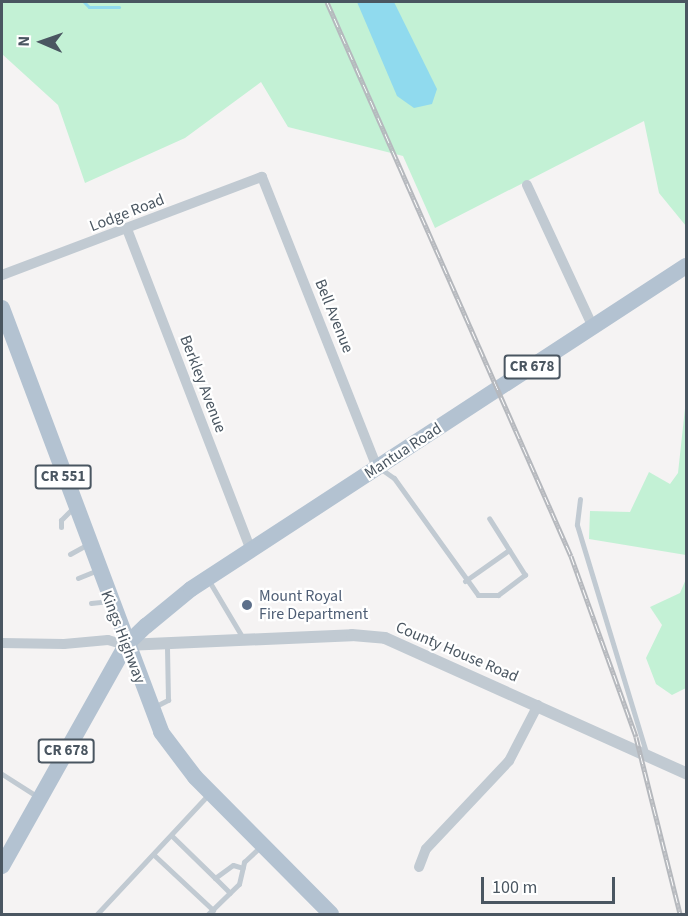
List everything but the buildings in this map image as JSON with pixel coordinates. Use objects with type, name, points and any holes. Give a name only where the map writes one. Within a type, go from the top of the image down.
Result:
[{"type":"main road","name":"Mantua Road","points":[[126,645],[208,578],[687,267]]},
{"type":"main road","name":"Kings Highway","points":[[2,308],[109,601],[151,708],[179,760],[326,913]]},
{"type":"main road","name":"CR 678","points":[[2,866],[126,645]]},
{"type":"street","name":"Lodge Road","points":[[2,275],[262,177]]},
{"type":"street","name":"Bell Avenue","points":[[262,177],[377,467]]},
{"type":"street","points":[[527,185],[593,327]]},
{"type":"street","name":"Berkley Avenue","points":[[127,229],[251,550]]},
{"type":"street","name":"County House Road","points":[[126,645],[167,645],[352,635],[385,638],[687,773]]},
{"type":"street","points":[[2,643],[64,644],[108,640],[126,645]]},
{"type":"street","points":[[419,867],[426,849],[509,761],[538,705]]},
{"type":"lane","points":[[377,467],[394,478],[465,581],[478,595],[498,595],[525,576],[489,518]]},
{"type":"lane","points":[[580,500],[577,525],[648,756]]},
{"type":"lane","points":[[61,527],[61,520],[74,506]]},
{"type":"lane","points":[[69,554],[88,544]]},
{"type":"lane","points":[[465,581],[509,550]]},
{"type":"lane","points":[[78,578],[98,570]]},
{"type":"lane","points":[[208,578],[245,641]]},
{"type":"lane","points":[[91,603],[109,601]]},
{"type":"lane","points":[[151,708],[168,700],[167,645]]},
{"type":"lane","points":[[2,774],[40,798]]},
{"type":"lane","points":[[97,915],[210,793]]},
{"type":"lane","points":[[172,836],[230,893]]},
{"type":"lane","points":[[154,855],[211,912],[239,884],[243,868],[262,845]]},
{"type":"lane","points":[[215,878],[233,865],[243,868]]},
{"type":"green space","points":[[2,2],[686,2],[686,226],[659,193],[644,121],[435,228],[403,156],[288,127],[261,82],[185,138],[85,183],[58,105],[2,54]]},
{"type":"green space","points":[[686,399],[686,555],[589,539],[590,511],[630,512],[649,472],[670,484],[678,473]]},
{"type":"green space","points":[[686,579],[686,688],[672,695],[656,684],[646,658],[662,625],[650,607],[680,593]]},
{"type":"water","points":[[357,2],[394,2],[437,89],[432,104],[414,108],[397,96]]},
{"type":"waterway","points":[[84,2],[89,7],[119,7]]},
{"type":"railway","points":[[327,2],[571,556],[636,737],[680,914]]},
{"type":"place","name":"Mount Royal Fire Department","points":[[247,605]]}]
